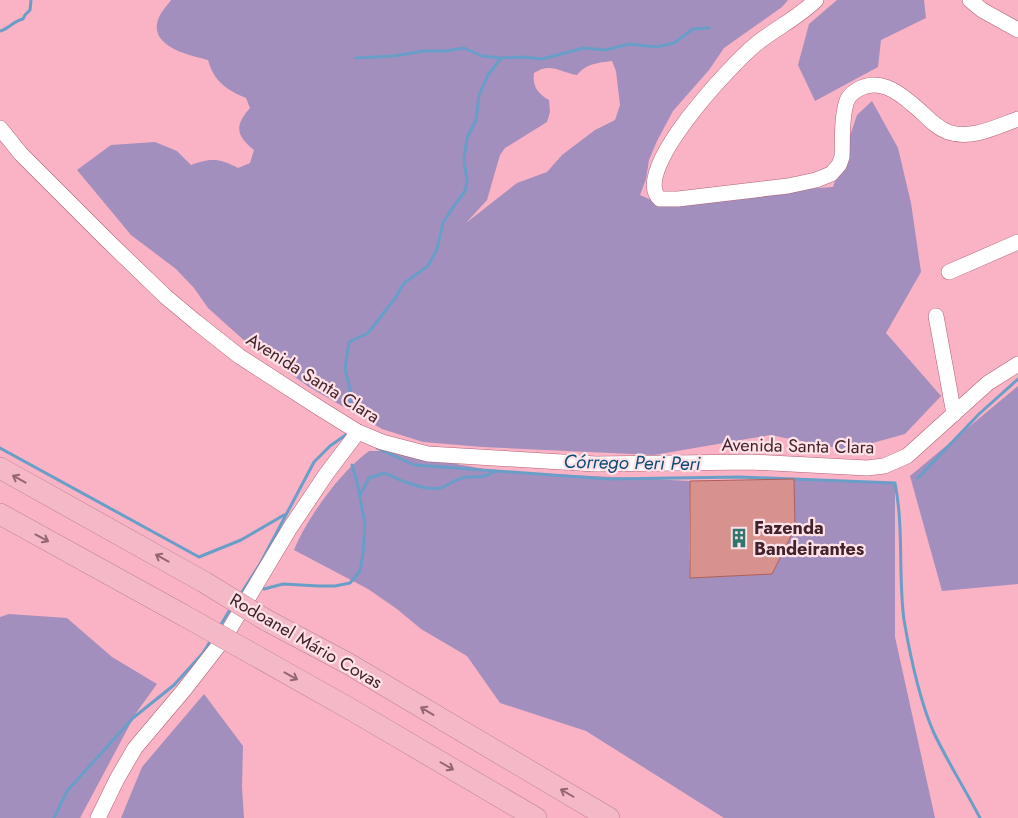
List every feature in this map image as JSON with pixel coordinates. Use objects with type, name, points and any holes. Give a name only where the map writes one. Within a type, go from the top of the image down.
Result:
[{"type":"highway","name":"Rodoanel Mário Covas","points":[[0,468],[204,582],[266,620],[346,663],[609,818]]},
{"type":"highway","name":"Rodoanel Mário Covas","points":[[0,514],[352,710],[536,818]]},
{"type":"street","points":[[816,0],[806,10],[756,44],[730,69],[688,118],[669,145],[660,164],[655,193],[660,199],[678,200],[788,186],[816,180],[831,174],[836,170],[842,157],[846,102],[855,91],[866,86],[876,85],[893,90],[912,103],[938,127],[954,133],[962,134],[984,131],[1018,119]]},
{"type":"street","points":[[970,0],[982,10],[1018,30]]},
{"type":"street","name":"Avenida Santa Clara","points":[[0,128],[22,154],[166,298],[239,356],[358,432],[382,442],[428,454],[596,464],[752,462],[867,468],[884,466],[907,456],[988,383],[1018,364]]},
{"type":"street","points":[[949,272],[1018,242]]},
{"type":"street","points":[[936,316],[954,414]]},
{"type":"street","points":[[98,818],[116,779],[135,748],[223,640],[290,528],[358,432]]},
{"type":"shaded area","points":[[171,0],[788,0],[782,7],[724,48],[709,70],[673,111],[649,160],[646,179],[640,195],[651,200],[833,187],[857,115],[872,101],[898,148],[911,203],[921,272],[886,333],[941,396],[905,434],[847,450],[770,435],[654,455],[483,447],[423,442],[382,429],[309,387],[247,343],[208,308],[194,288],[176,269],[131,235],[77,170],[111,145],[155,142],[177,151],[191,165],[215,160],[238,168],[250,163],[254,150],[243,140],[239,130],[245,114],[250,108],[246,98],[233,92],[218,80],[208,60],[184,53],[167,45],[157,32],[157,24],[161,14]],"holes":[[[612,61],[616,71],[620,105],[615,120],[595,130],[562,155],[547,172],[517,183],[466,223],[487,200],[500,155],[505,148],[547,122],[550,112],[549,100],[537,89],[534,82],[534,73],[550,68],[577,75],[589,66]]]},
{"type":"shaded area","points":[[837,0],[924,0],[926,18],[881,40],[878,67],[815,101],[798,65],[809,24]]},
{"type":"shaded area","points":[[1018,386],[1018,584],[942,591],[910,476]]},
{"type":"shaded area","points":[[369,451],[384,451],[495,471],[690,481],[690,578],[772,574],[795,528],[794,479],[895,483],[895,637],[935,818],[724,818],[586,731],[500,703],[467,656],[421,629],[397,609],[368,589],[294,550],[307,524],[326,496],[347,470]]},
{"type":"shaded area","points":[[9,614],[67,618],[112,657],[157,684],[136,713],[80,818],[0,818],[0,617]]},
{"type":"shaded area","points":[[204,694],[243,746],[242,787],[244,818],[121,818],[142,767]]},
{"type":"building","name":"Fazenda Bandeirantes","points":[[794,479],[795,528],[772,574],[690,578],[690,481]]},
{"type":"waterway","points":[[0,31],[23,19],[30,10],[31,0]]},
{"type":"waterway","points":[[356,58],[394,56],[423,51],[446,51],[464,48],[482,56],[542,59],[584,48],[606,50],[629,44],[656,47],[674,43],[693,29],[709,28]]},
{"type":"waterway","points":[[351,408],[350,389],[345,369],[349,342],[368,333],[396,297],[404,283],[428,266],[437,249],[443,223],[465,191],[467,182],[464,159],[467,138],[476,120],[479,95],[488,75],[501,58]]},
{"type":"waterway","name":"Córrego Peri Peri","points":[[918,478],[979,414],[1018,379]]},
{"type":"waterway","points":[[240,595],[260,564],[314,462],[330,446],[347,434]]},
{"type":"waterway","points":[[0,448],[199,557],[241,540],[284,515]]},
{"type":"waterway","name":"Córrego Peri Peri","points":[[377,448],[414,465],[608,479],[740,477],[895,483],[898,500],[904,620],[923,705],[944,753],[980,818]]},
{"type":"waterway","points":[[264,589],[283,584],[335,586],[350,583],[360,571],[365,524],[352,465]]},
{"type":"waterway","points":[[360,495],[369,478],[385,473],[412,484],[434,489],[462,478],[482,476],[495,471]]},
{"type":"waterway","points":[[220,626],[231,608]]},
{"type":"waterway","points":[[54,818],[67,791],[133,718],[174,685],[203,653],[211,640]]},
{"type":"place","name":"Fazenda Bandeirantes","points":[[739,538]]}]
